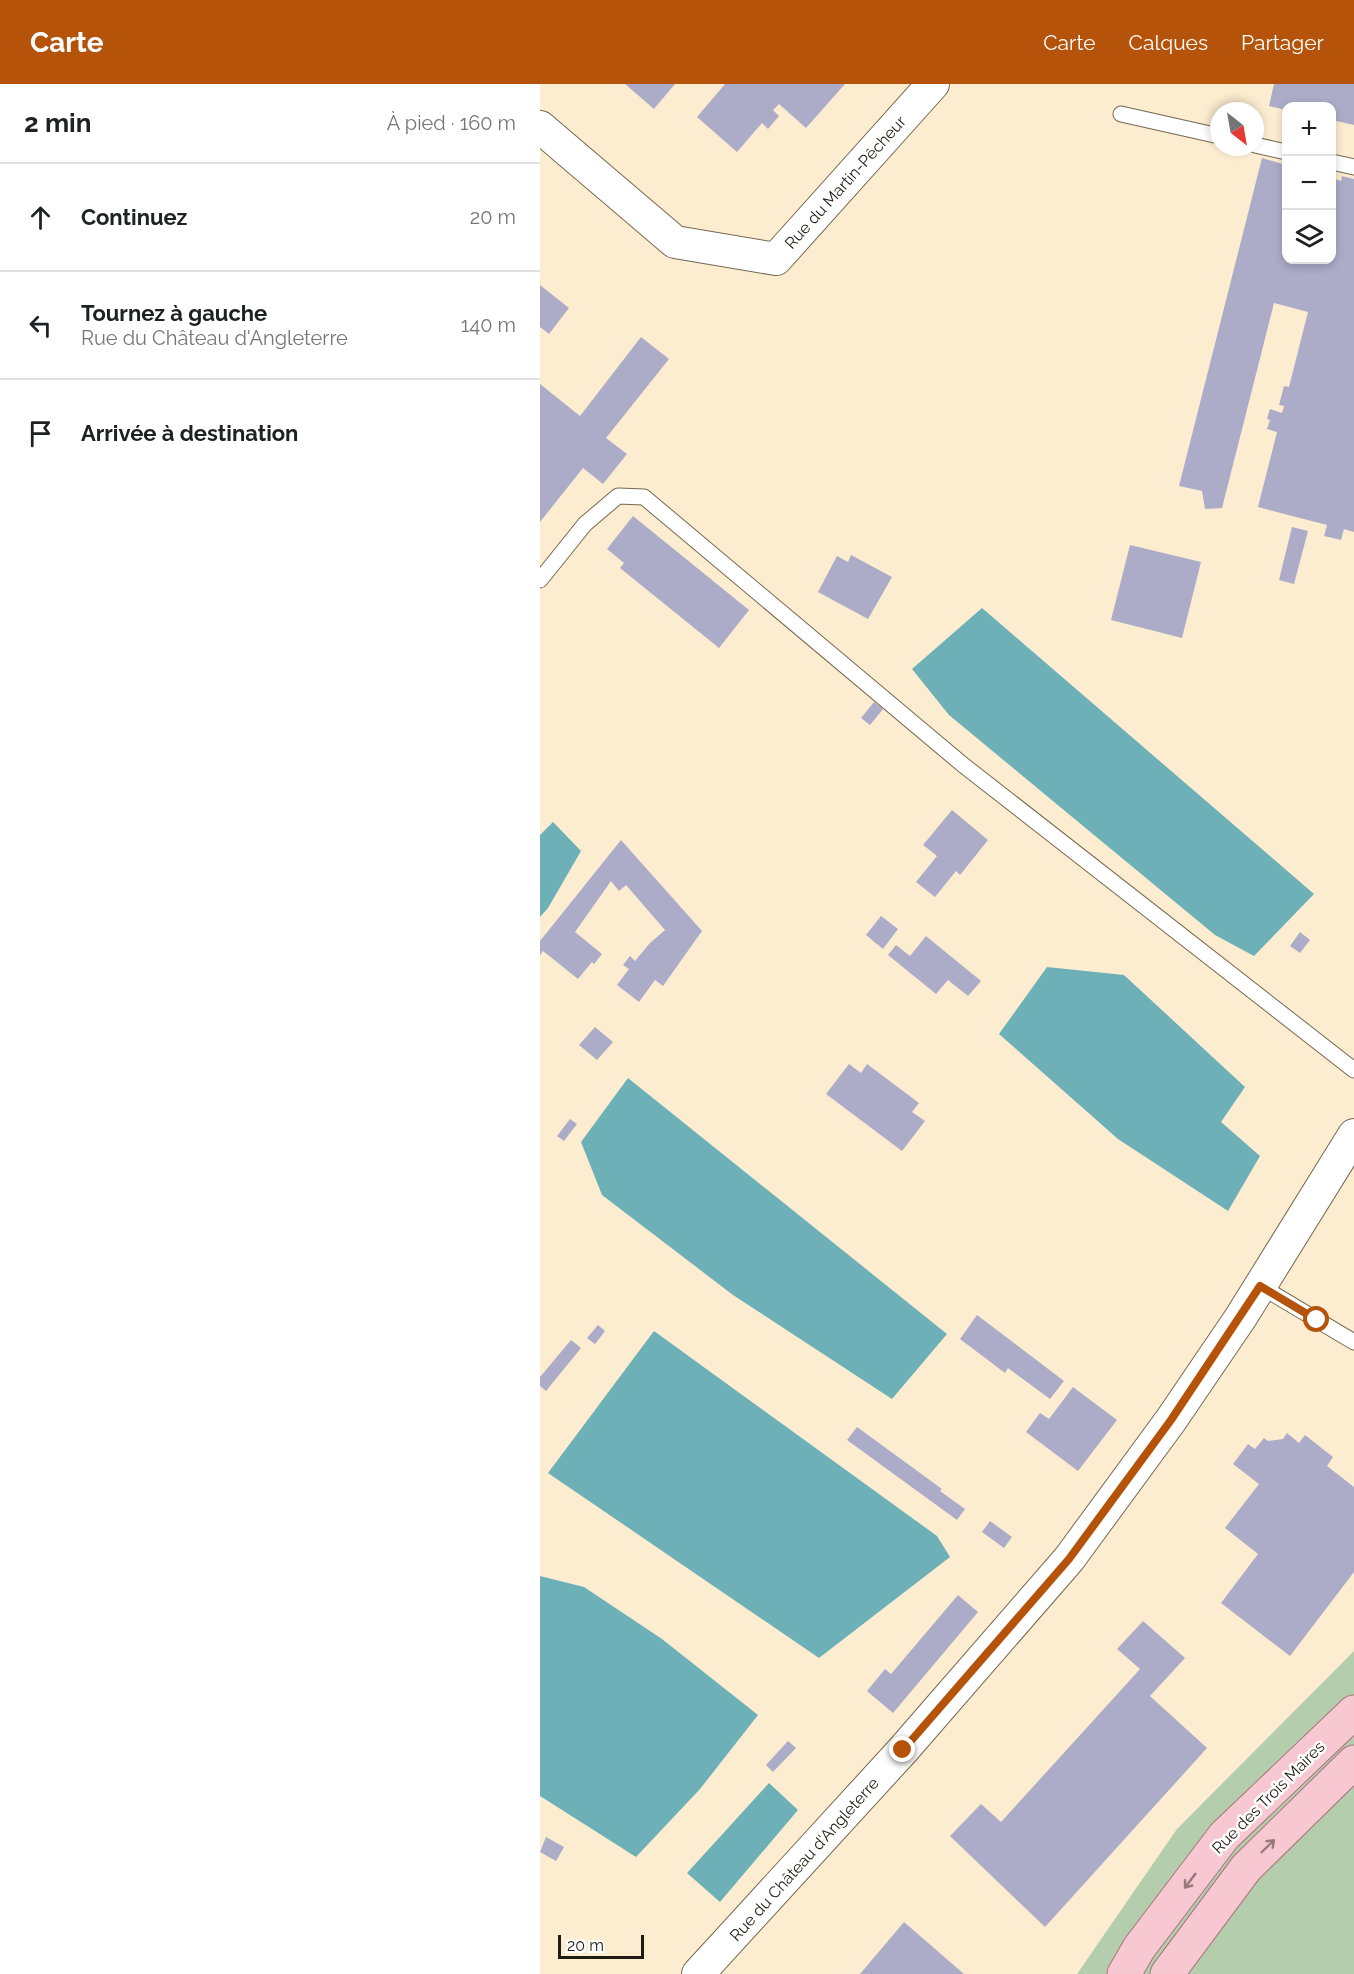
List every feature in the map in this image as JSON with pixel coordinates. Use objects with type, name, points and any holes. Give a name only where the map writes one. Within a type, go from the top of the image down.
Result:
[{"type":"main road","name":"Rue des Trois Maires","points":[[1124,1974],[1139,1948],[1224,1836],[1354,1712]]},
{"type":"main road","points":[[1167,1974],[1246,1868],[1354,1762]]},
{"type":"street","name":"Rue du Martin-Pêcheur","points":[[540,127],[675,242],[776,259],[933,84]]},
{"type":"street","name":"Rue du Château d'Angleterre","points":[[698,1974],[903,1750],[1069,1559],[1171,1420],[1260,1286],[1354,1135]]},
{"type":"lane","points":[[1121,114],[1210,134]]},
{"type":"lane","points":[[1264,147],[1282,151]]},
{"type":"lane","points":[[1336,163],[1354,167]]},
{"type":"lane","points":[[540,580],[585,524],[618,496],[644,497],[962,764],[1354,1070]]},
{"type":"lane","points":[[1260,1286],[1354,1342]]},
{"type":"green space","points":[[1354,1651],[1354,1974],[1077,1974],[1177,1829]]},
{"type":"water","points":[[982,608],[1314,894],[1254,956],[1215,935],[949,715],[912,669]]},
{"type":"water","points":[[553,822],[581,851],[548,908],[540,917],[540,835]]},
{"type":"water","points":[[1047,967],[1124,975],[1245,1087],[1221,1122],[1260,1156],[1228,1211],[1118,1139],[999,1034]]},
{"type":"water","points":[[628,1078],[947,1334],[892,1399],[733,1295],[602,1195],[581,1142]]},
{"type":"water","points":[[654,1331],[937,1536],[950,1557],[819,1658],[548,1473]]},
{"type":"water","points":[[540,1576],[584,1587],[662,1639],[758,1715],[700,1789],[636,1857],[540,1796]]},
{"type":"water","points":[[769,1783],[798,1810],[720,1902],[687,1873]]},
{"type":"building","points":[[625,84],[675,84],[654,109]]},
{"type":"building","points":[[725,84],[845,84],[806,128],[779,104],[773,110],[779,116],[768,129],[762,123],[737,152],[697,117]]},
{"type":"building","points":[[1274,84],[1354,84],[1354,125],[1336,121],[1336,102],[1282,102],[1282,109],[1269,106]]},
{"type":"building","points":[[1262,158],[1282,164],[1282,264],[1336,264],[1336,179],[1341,181],[1342,176],[1354,179],[1354,532],[1344,529],[1341,540],[1324,536],[1327,525],[1258,507],[1277,432],[1267,429],[1270,420],[1267,419],[1270,409],[1282,413],[1284,406],[1279,405],[1284,386],[1289,387],[1308,312],[1274,303],[1222,508],[1205,509],[1202,491],[1179,486]]},
{"type":"building","points":[[540,285],[569,308],[549,334],[540,327]]},
{"type":"building","points":[[641,337],[669,359],[606,438],[627,454],[603,484],[583,468],[540,522],[540,384],[580,416]]},
{"type":"building","points":[[633,516],[749,610],[719,648],[620,568],[624,563],[607,549]]},
{"type":"building","points":[[1292,527],[1308,531],[1294,584],[1279,580]]},
{"type":"building","points":[[1130,545],[1201,562],[1182,638],[1111,620]]},
{"type":"building","points":[[851,555],[892,577],[868,619],[818,592],[837,556],[848,562]]},
{"type":"building","points":[[874,702],[883,709],[870,725],[861,718]]},
{"type":"building","points":[[952,810],[988,840],[960,875],[956,871],[935,897],[916,882],[937,856],[923,845]]},
{"type":"building","points":[[621,840],[702,931],[663,986],[655,980],[639,1002],[617,985],[629,969],[623,965],[630,956],[635,961],[665,930],[626,885],[619,891],[611,881],[575,932],[602,954],[578,979],[543,951],[540,955],[540,941]]},
{"type":"building","points":[[881,916],[898,929],[883,949],[866,935]]},
{"type":"building","points":[[1300,932],[1310,940],[1300,953],[1290,946]]},
{"type":"building","points":[[926,936],[981,981],[968,996],[948,980],[936,994],[888,955],[896,945],[910,956]]},
{"type":"building","points":[[595,1027],[613,1042],[597,1060],[579,1045]]},
{"type":"building","points":[[849,1064],[861,1073],[867,1064],[919,1103],[912,1112],[925,1121],[902,1151],[826,1094]]},
{"type":"building","points":[[570,1119],[577,1124],[564,1141],[557,1136]]},
{"type":"building","points":[[977,1315],[1064,1381],[1050,1399],[1008,1368],[1005,1373],[960,1339]]},
{"type":"building","points":[[598,1325],[605,1331],[595,1344],[587,1338]]},
{"type":"building","points":[[571,1340],[581,1348],[546,1391],[540,1386],[540,1377]]},
{"type":"building","points":[[1073,1387],[1117,1420],[1078,1471],[1026,1432],[1040,1413],[1049,1419]]},
{"type":"building","points":[[857,1427],[942,1489],[940,1491],[965,1509],[957,1520],[847,1440]]},
{"type":"building","points":[[1287,1433],[1299,1443],[1305,1435],[1333,1457],[1327,1466],[1354,1487],[1354,1572],[1290,1656],[1221,1603],[1258,1554],[1225,1528],[1259,1484],[1233,1464],[1248,1444],[1255,1449],[1264,1438],[1268,1441],[1283,1439]]},
{"type":"building","points":[[990,1521],[1012,1537],[1004,1548],[982,1532]]},
{"type":"building","points":[[958,1595],[978,1612],[893,1713],[867,1691],[885,1669],[891,1674]]},
{"type":"building","points":[[1143,1621],[1185,1658],[1150,1696],[1207,1748],[1045,1927],[950,1836],[981,1804],[1001,1822],[1140,1669],[1117,1649]]},
{"type":"building","points":[[788,1741],[796,1748],[773,1772],[766,1765]]},
{"type":"building","points":[[546,1837],[564,1847],[556,1861],[540,1852]]},
{"type":"building","points":[[904,1922],[964,1974],[860,1974]]},
{"type":"route","points":[[903,1750],[1069,1559],[1171,1420],[1260,1286],[1317,1320]]}]
